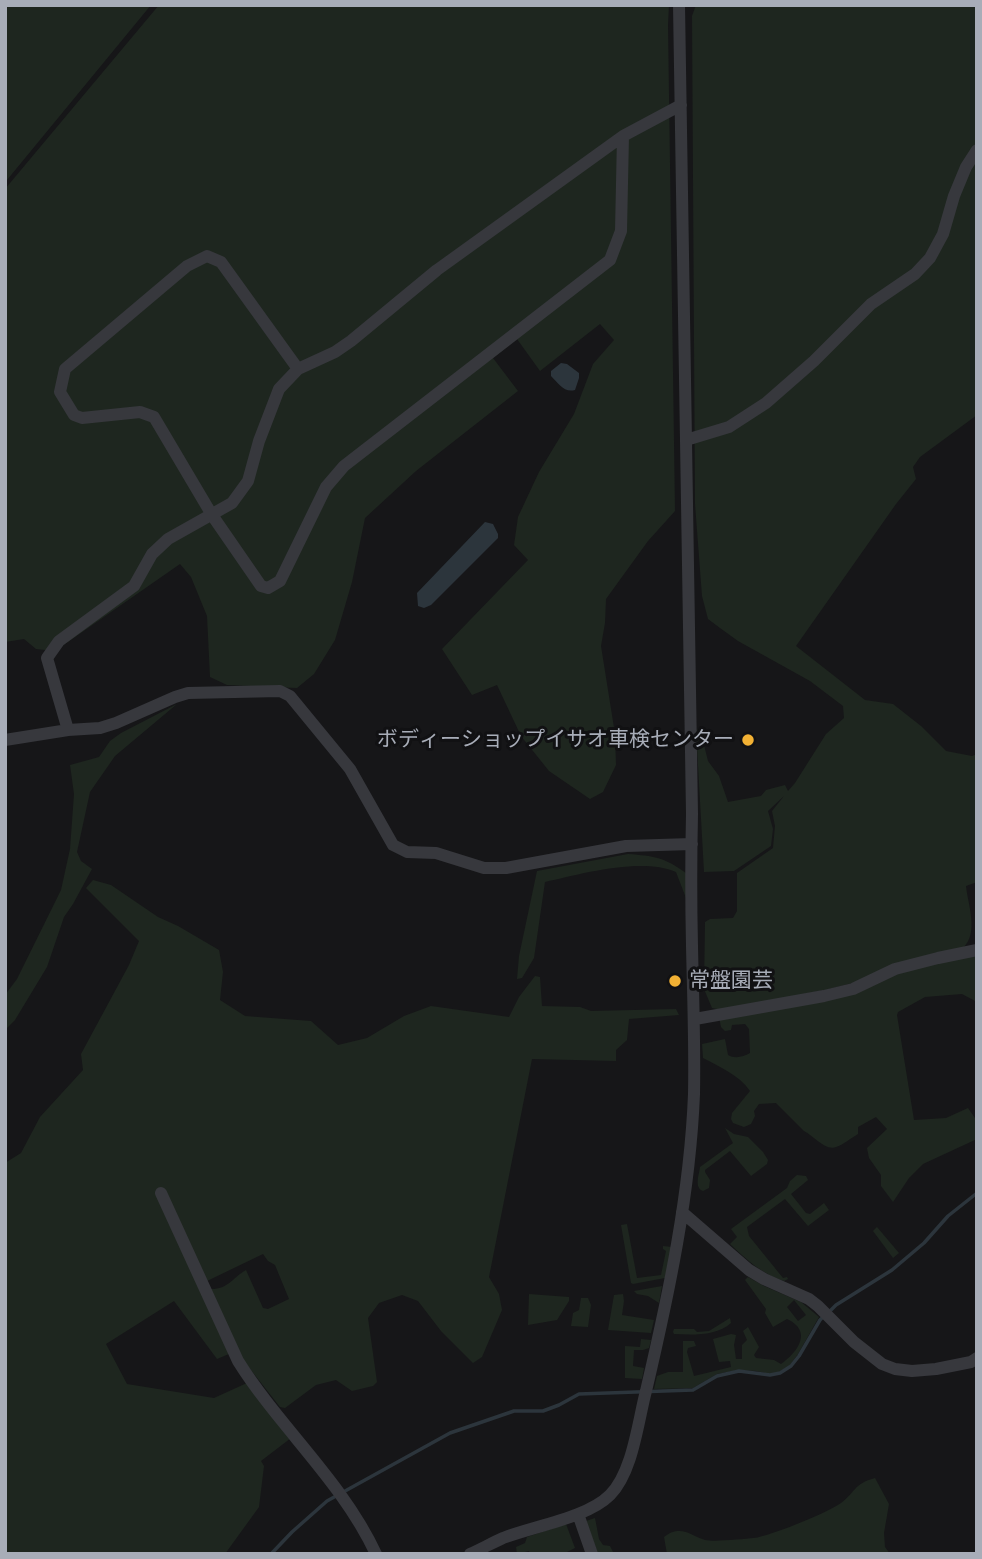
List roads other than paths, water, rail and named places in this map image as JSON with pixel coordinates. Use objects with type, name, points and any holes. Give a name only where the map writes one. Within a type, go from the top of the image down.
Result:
[{"type":"street","points":[[470,1554],[503,1538],[594,1507],[610,1495],[621,1480],[630,1456],[661,1325],[682,1212],[694,1094],[695,1019],[679,5]]},
{"type":"street","points":[[68,730],[47,658],[51,651],[59,641],[134,586],[152,554],[168,539],[232,503],[248,481],[279,389],[298,369],[335,352],[351,341],[437,270],[623,136],[681,105]]},
{"type":"street","points":[[298,369],[222,262],[207,256],[187,266],[65,369],[61,392],[74,415],[82,418],[140,412],[154,417],[212,515],[261,586],[268,588],[280,581],[326,487],[344,466],[610,260],[621,231],[623,136]]},
{"type":"street","points":[[686,440],[729,427],[766,402],[814,361],[871,304],[915,274],[930,258],[943,234],[954,196],[966,167],[977,150]]},
{"type":"street","points":[[5,740],[100,728],[188,693],[280,691],[290,696],[350,769],[393,845],[400,850],[436,853],[484,868],[506,868],[626,846],[692,844]]},
{"type":"street","points":[[695,1019],[853,989],[895,969],[977,950]]},
{"type":"street","points":[[161,1193],[238,1361],[358,1518],[376,1554]]},
{"type":"street","points":[[682,1212],[750,1270],[809,1299],[854,1342],[883,1364],[912,1371],[936,1369],[971,1362],[977,1358]]},
{"type":"street","points":[[578,1514],[592,1554]]},
{"type":"waterway","points":[[829,1312],[892,1270],[924,1243],[948,1216],[977,1193]]},
{"type":"waterway","points":[[271,1554],[327,1501],[450,1433],[514,1411],[543,1411],[579,1394],[693,1390],[717,1376],[739,1371],[770,1375],[780,1373],[791,1366],[799,1356],[823,1317]]},
{"type":"place","name":"ボディーショップイサオ車検センター","points":[[748,740]]},
{"type":"place","name":"常盤園芸","points":[[675,981]]}]
